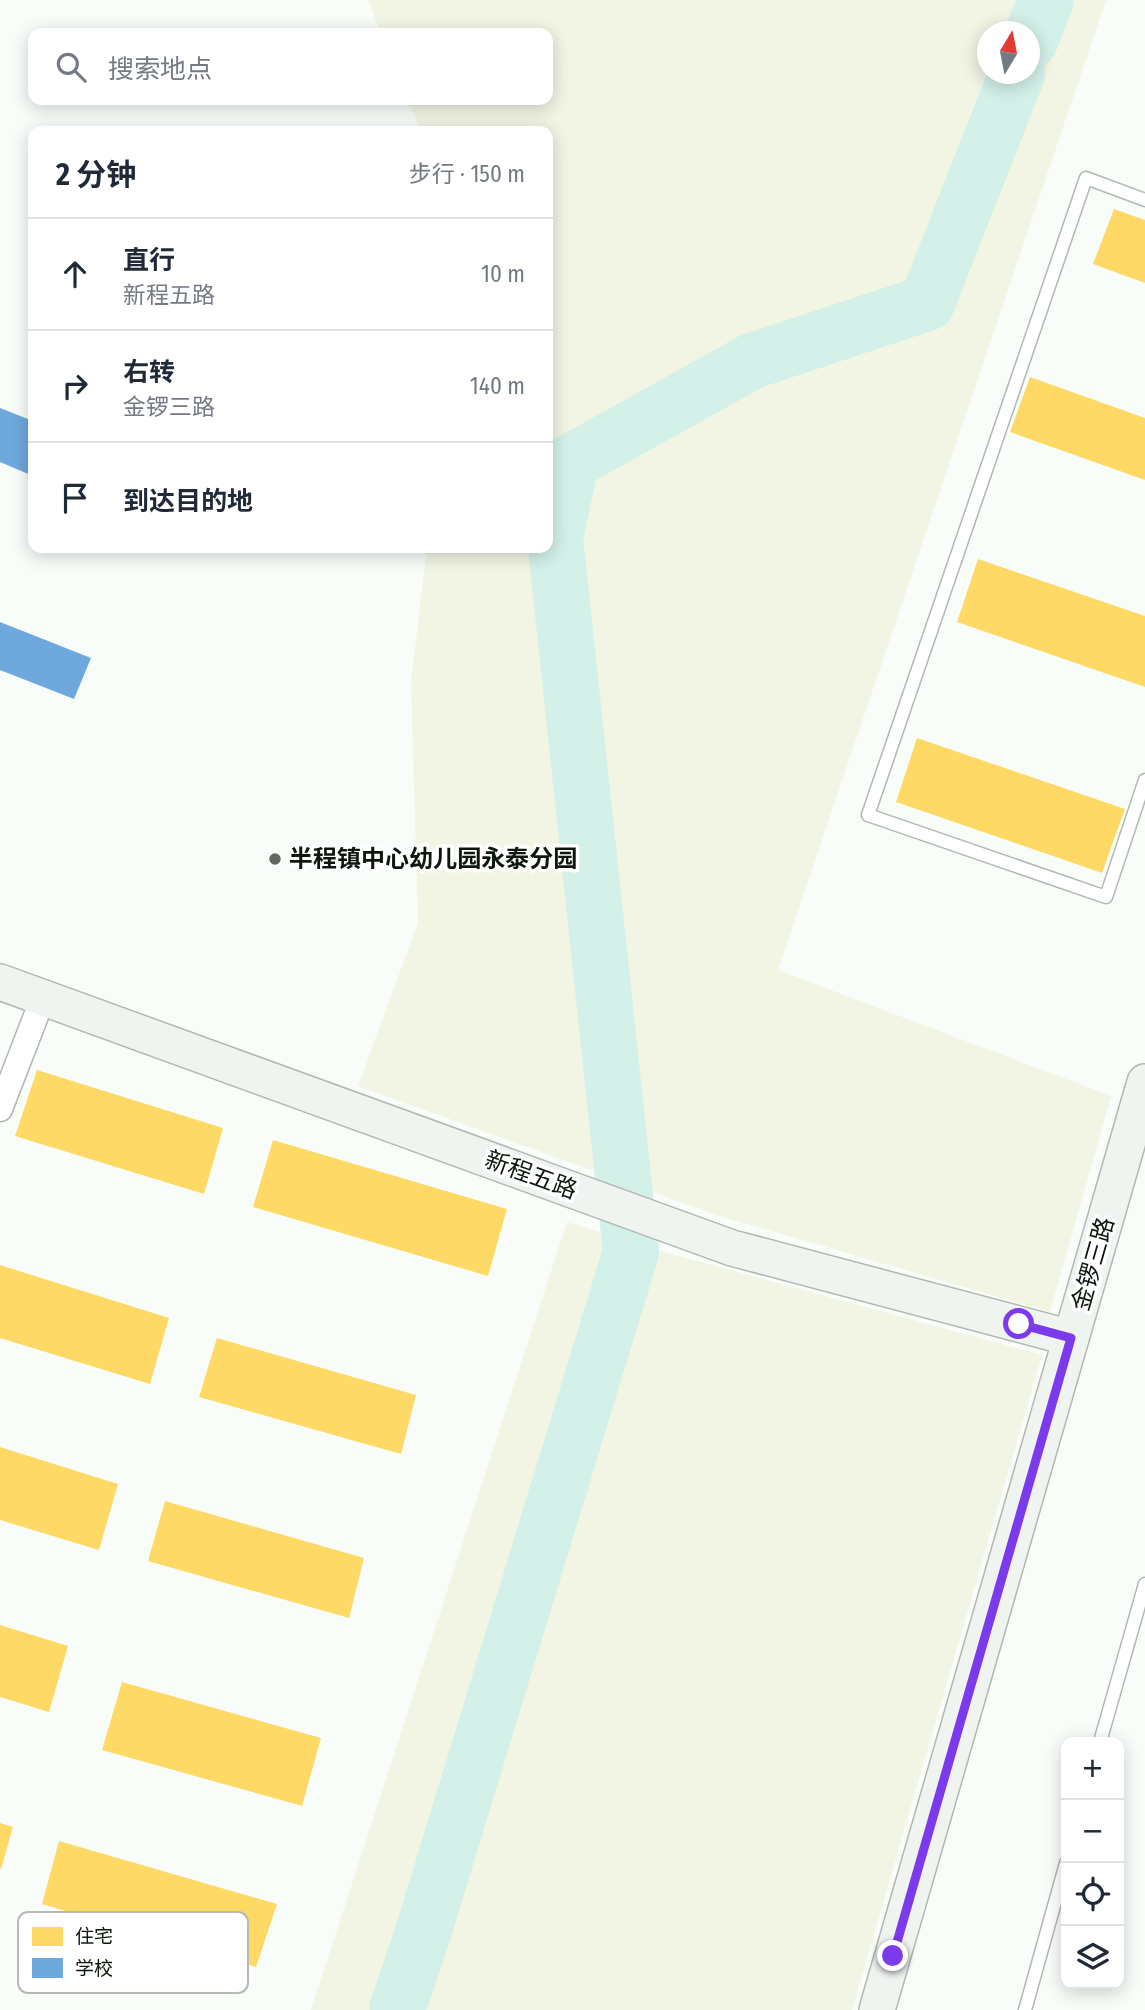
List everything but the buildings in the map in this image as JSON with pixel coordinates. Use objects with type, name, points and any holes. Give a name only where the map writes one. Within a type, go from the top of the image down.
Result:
[{"type":"street","name":"新程五路","points":[[0,982],[732,1248],[1071,1338]]},
{"type":"street","points":[[0,1110],[43,999]]},
{"type":"street","name":"金锣三路","points":[[877,2010],[1145,1082]]},
{"type":"lane","points":[[1145,200],[1086,178],[868,815],[1106,897],[1145,780]]},
{"type":"lane","points":[[1101,1737],[1145,1584]]},
{"type":"lane","points":[[1025,2010],[1061,1881]]},
{"type":"green space","points":[[368,0],[1106,0],[778,970],[1111,1096],[1050,1312],[716,1215],[358,1086],[418,923],[411,681],[426,553],[553,553],[553,126],[419,126],[410,105],[553,105],[553,28],[379,28]]},
{"type":"green space","points":[[567,1222],[657,1250],[1042,1355],[852,2010],[311,2010]]},
{"type":"waterway","points":[[1038,21],[1046,0]]},
{"type":"waterway","points":[[397,2010],[631,1252],[555,538],[571,462],[752,361],[927,303],[1013,84]]},
{"type":"place","name":"半程镇中心幼儿园永泰分园","points":[[275,859]]},
{"type":"route","points":[[893,1956],[1071,1338],[1019,1324]]}]
